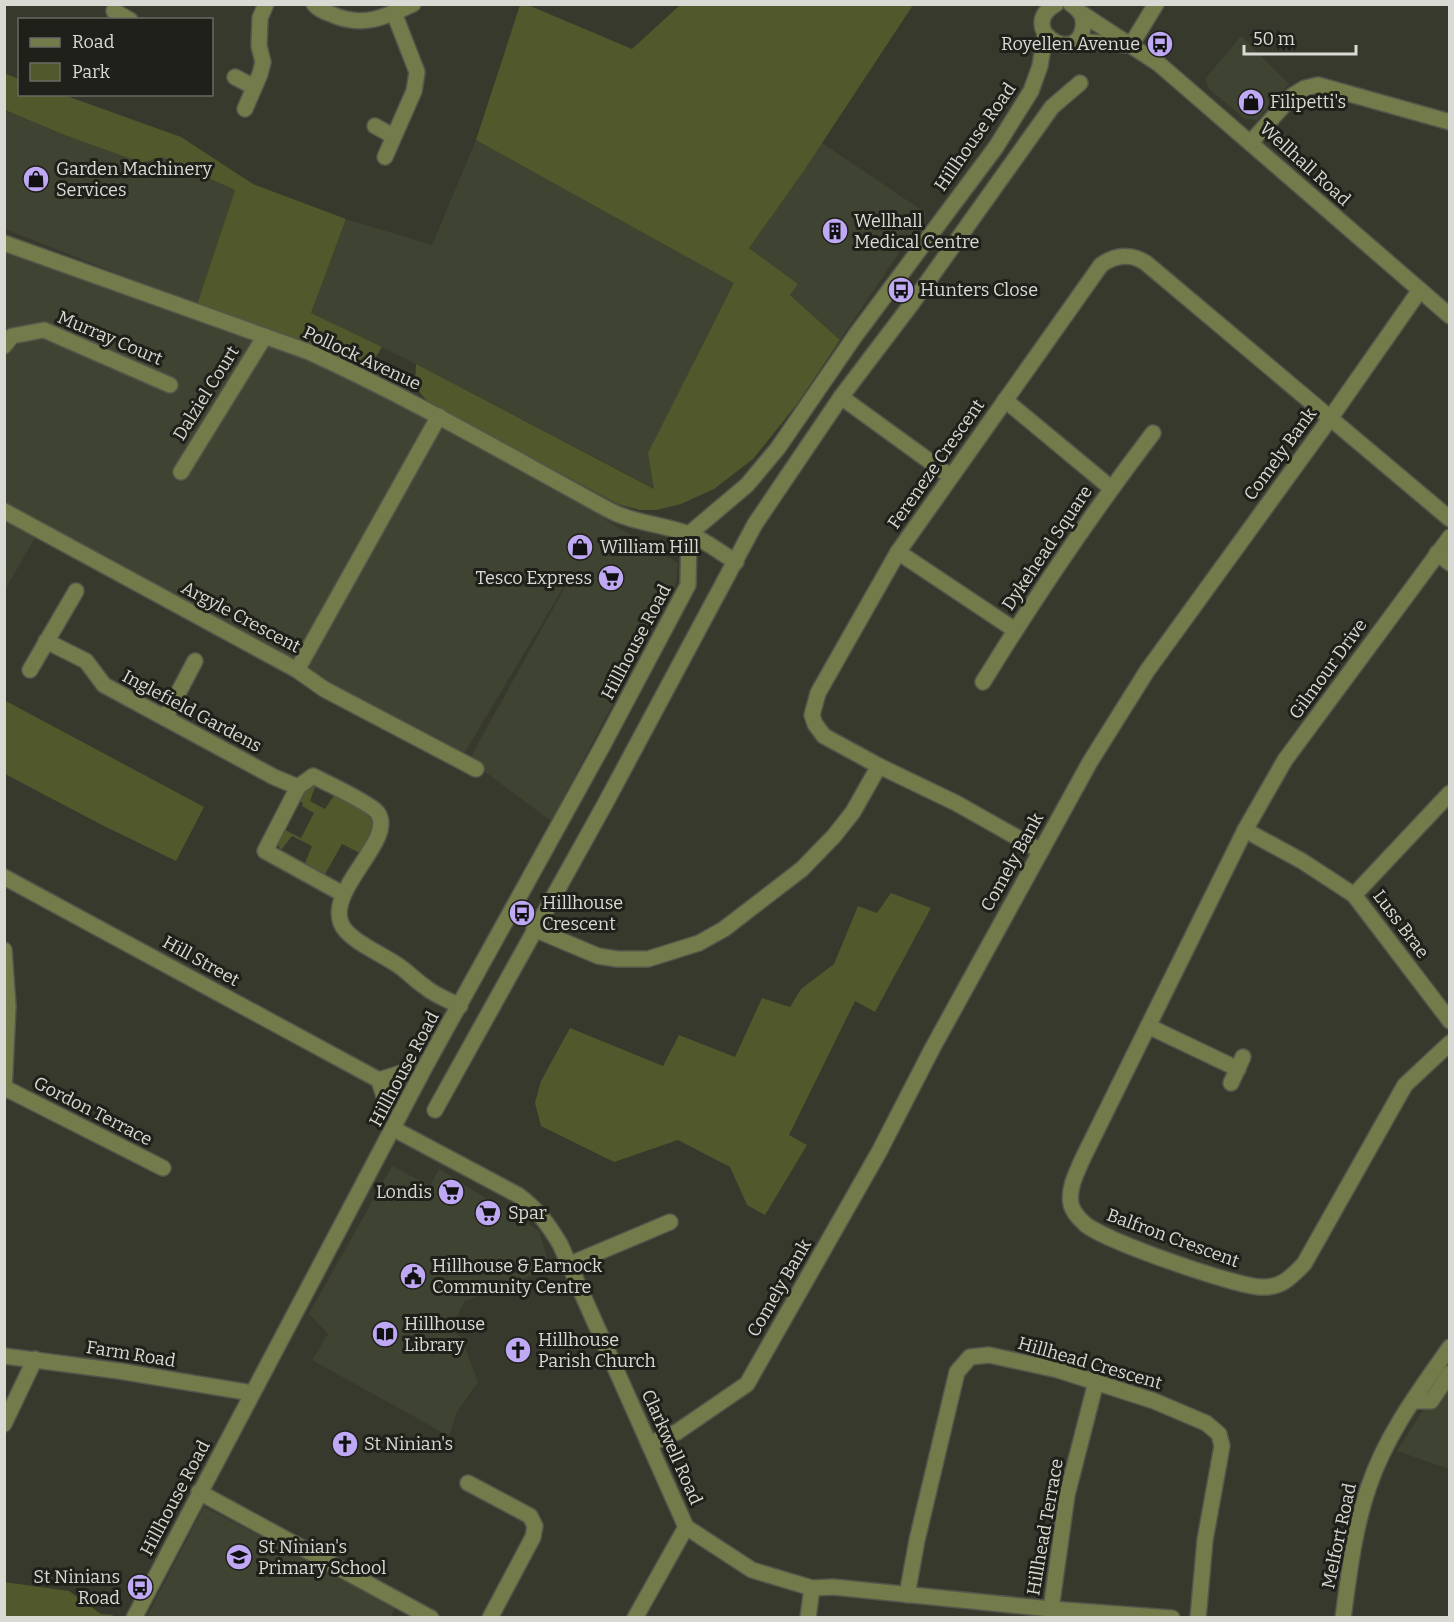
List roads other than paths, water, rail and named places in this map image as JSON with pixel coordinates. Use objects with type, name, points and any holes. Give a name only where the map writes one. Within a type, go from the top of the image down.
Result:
[{"type":"street","points":[[245,109],[263,62],[259,46],[260,18],[266,4]]},
{"type":"street","points":[[314,4],[318,9],[344,20],[364,22],[394,13],[413,4]]},
{"type":"street","points":[[1037,4],[1044,29],[1055,44],[1131,45],[1156,4]]},
{"type":"street","points":[[1044,29],[1049,9],[1056,4]]},
{"type":"street","points":[[1040,66],[1082,33],[1084,23],[1076,9]]},
{"type":"street","name":"Wellhall Road","points":[[1076,9],[1159,64],[1449,316]]},
{"type":"street","points":[[385,157],[414,91],[417,72],[394,13]]},
{"type":"street","name":"Hillhouse Road","points":[[134,1617],[252,1393],[688,585],[689,534],[747,485],[778,448],[855,336],[996,147],[1031,91],[1040,66],[1044,29]]},
{"type":"street","points":[[235,78],[254,87]]},
{"type":"street","points":[[435,1110],[755,524],[841,397],[914,302],[1052,107],[1080,83]]},
{"type":"street","points":[[1251,142],[1292,96],[1305,87],[1318,85],[1449,122]]},
{"type":"street","points":[[375,126],[393,136]]},
{"type":"street","name":"Pollock Avenue","points":[[4,243],[265,336],[356,374],[439,416],[609,511],[644,524],[689,534]]},
{"type":"street","name":"Fereneze Crescent","points":[[1041,851],[956,803],[879,766],[824,736],[815,724],[812,715],[818,693],[898,552],[1101,265],[1116,256],[1131,257],[1146,263],[1329,420],[1449,519]]},
{"type":"street","name":"Comely Bank","points":[[649,1444],[676,1432],[747,1384],[879,1152],[932,1049],[1090,762],[1147,671],[1420,290]]},
{"type":"street","name":"Murray Court","points":[[4,346],[12,336],[44,330],[170,385]]},
{"type":"street","name":"Dalziel Court","points":[[181,472],[265,336]]},
{"type":"street","points":[[841,397],[950,476]]},
{"type":"street","name":"Dykehead Square","points":[[1005,400],[1111,488]]},
{"type":"street","name":"Argyle Crescent","points":[[4,512],[297,670],[439,416]]},
{"type":"street","name":"Dykehead Square","points":[[983,682],[1015,630],[1111,488],[1153,433]]},
{"type":"street","points":[[689,534],[736,562]]},
{"type":"street","name":"Gilmour Drive","points":[[1245,830],[1285,760],[1449,537]]},
{"type":"street","name":"Dykehead Square","points":[[898,552],[1015,630]]},
{"type":"street","points":[[1437,553],[1449,563]]},
{"type":"street","points":[[30,670],[76,591]]},
{"type":"street","name":"Inglefield Gardens","points":[[46,641],[86,661],[104,686],[273,777],[298,788]]},
{"type":"street","points":[[165,718],[195,661]]},
{"type":"street","points":[[297,670],[324,689],[476,770]]},
{"type":"street","points":[[534,929],[598,956],[617,959],[648,959],[699,943],[724,929],[801,869],[834,836],[853,812],[879,766]]},
{"type":"street","points":[[343,894],[265,851],[298,788],[313,776],[374,808],[381,820],[379,834],[343,894],[338,912],[341,924],[348,934],[401,967],[425,988],[460,1006]]},
{"type":"street","points":[[1354,895],[1449,793]]},
{"type":"street","name":"Luss Brae","points":[[1245,830],[1302,861],[1354,895],[1449,1021]]},
{"type":"street","name":"Balfron Crescent","points":[[1245,830],[1071,1186],[1071,1205],[1084,1225],[1127,1245],[1239,1283],[1262,1287],[1285,1283],[1304,1264],[1406,1085],[1449,1043]]},
{"type":"street","name":"Hill Street","points":[[4,877],[379,1080]]},
{"type":"street","points":[[4,950],[8,1006],[5,1090]]},
{"type":"street","points":[[1148,1026],[1237,1070]]},
{"type":"street","points":[[387,1106],[379,1080],[401,1073]]},
{"type":"street","name":"Gordon Terrace","points":[[5,1090],[163,1168]]},
{"type":"street","name":"Clarkwell Road","points":[[394,1129],[499,1183],[536,1208],[550,1228],[568,1265],[686,1527],[752,1570],[812,1588],[833,1587],[907,1595],[986,1610],[1051,1609],[1172,1617]]},
{"type":"street","points":[[568,1265],[670,1222]]},
{"type":"street","name":"Melfort Road","points":[[1342,1617],[1360,1517],[1369,1485],[1400,1420],[1449,1347]]},
{"type":"street","name":"Hillhead Crescent","points":[[907,1595],[924,1510],[957,1372],[970,1357],[989,1355],[1058,1370],[1154,1401],[1206,1423],[1219,1434],[1222,1446],[1205,1540],[1198,1617]]},
{"type":"street","name":"Farm Road","points":[[4,1356],[119,1371],[252,1393]]},
{"type":"street","points":[[4,1424],[35,1359]]},
{"type":"street","points":[[1413,1401],[1431,1401],[1449,1373]]},
{"type":"street","name":"Hillhead Terrace","points":[[1051,1609],[1067,1495],[1096,1382]]},
{"type":"street","points":[[468,1483],[530,1516],[534,1526],[533,1537],[490,1617]]},
{"type":"street","points":[[199,1492],[431,1617]]},
{"type":"street","points":[[635,1617],[686,1527]]},
{"type":"street","points":[[808,1617],[812,1588]]},
{"type":"place","name":"Royellen Avenue","points":[[1160,44]]},
{"type":"place","name":"Filipetti's","points":[[1251,102]]},
{"type":"place","name":"Garden Machinery Services","points":[[36,179]]},
{"type":"place","name":"Wellhall Medical Centre","points":[[835,231]]},
{"type":"place","name":"Hunters Close","points":[[901,290]]},
{"type":"place","name":"William Hill","points":[[580,547]]},
{"type":"place","name":"Tesco Express","points":[[611,578]]},
{"type":"place","name":"Hillhouse Crescent","points":[[522,913]]},
{"type":"place","name":"Londis","points":[[451,1192]]},
{"type":"place","name":"Spar","points":[[488,1213]]},
{"type":"place","name":"Hillhouse & Earnock Community Centre","points":[[413,1276]]},
{"type":"place","name":"Hillhouse Library","points":[[385,1334]]},
{"type":"place","name":"Hillhouse Parish Church","points":[[518,1350]]},
{"type":"place","name":"St Ninian's","points":[[345,1444]]},
{"type":"place","name":"St Ninian's Primary School","points":[[239,1557]]},
{"type":"place","name":"St Ninians Road","points":[[140,1587]]}]
